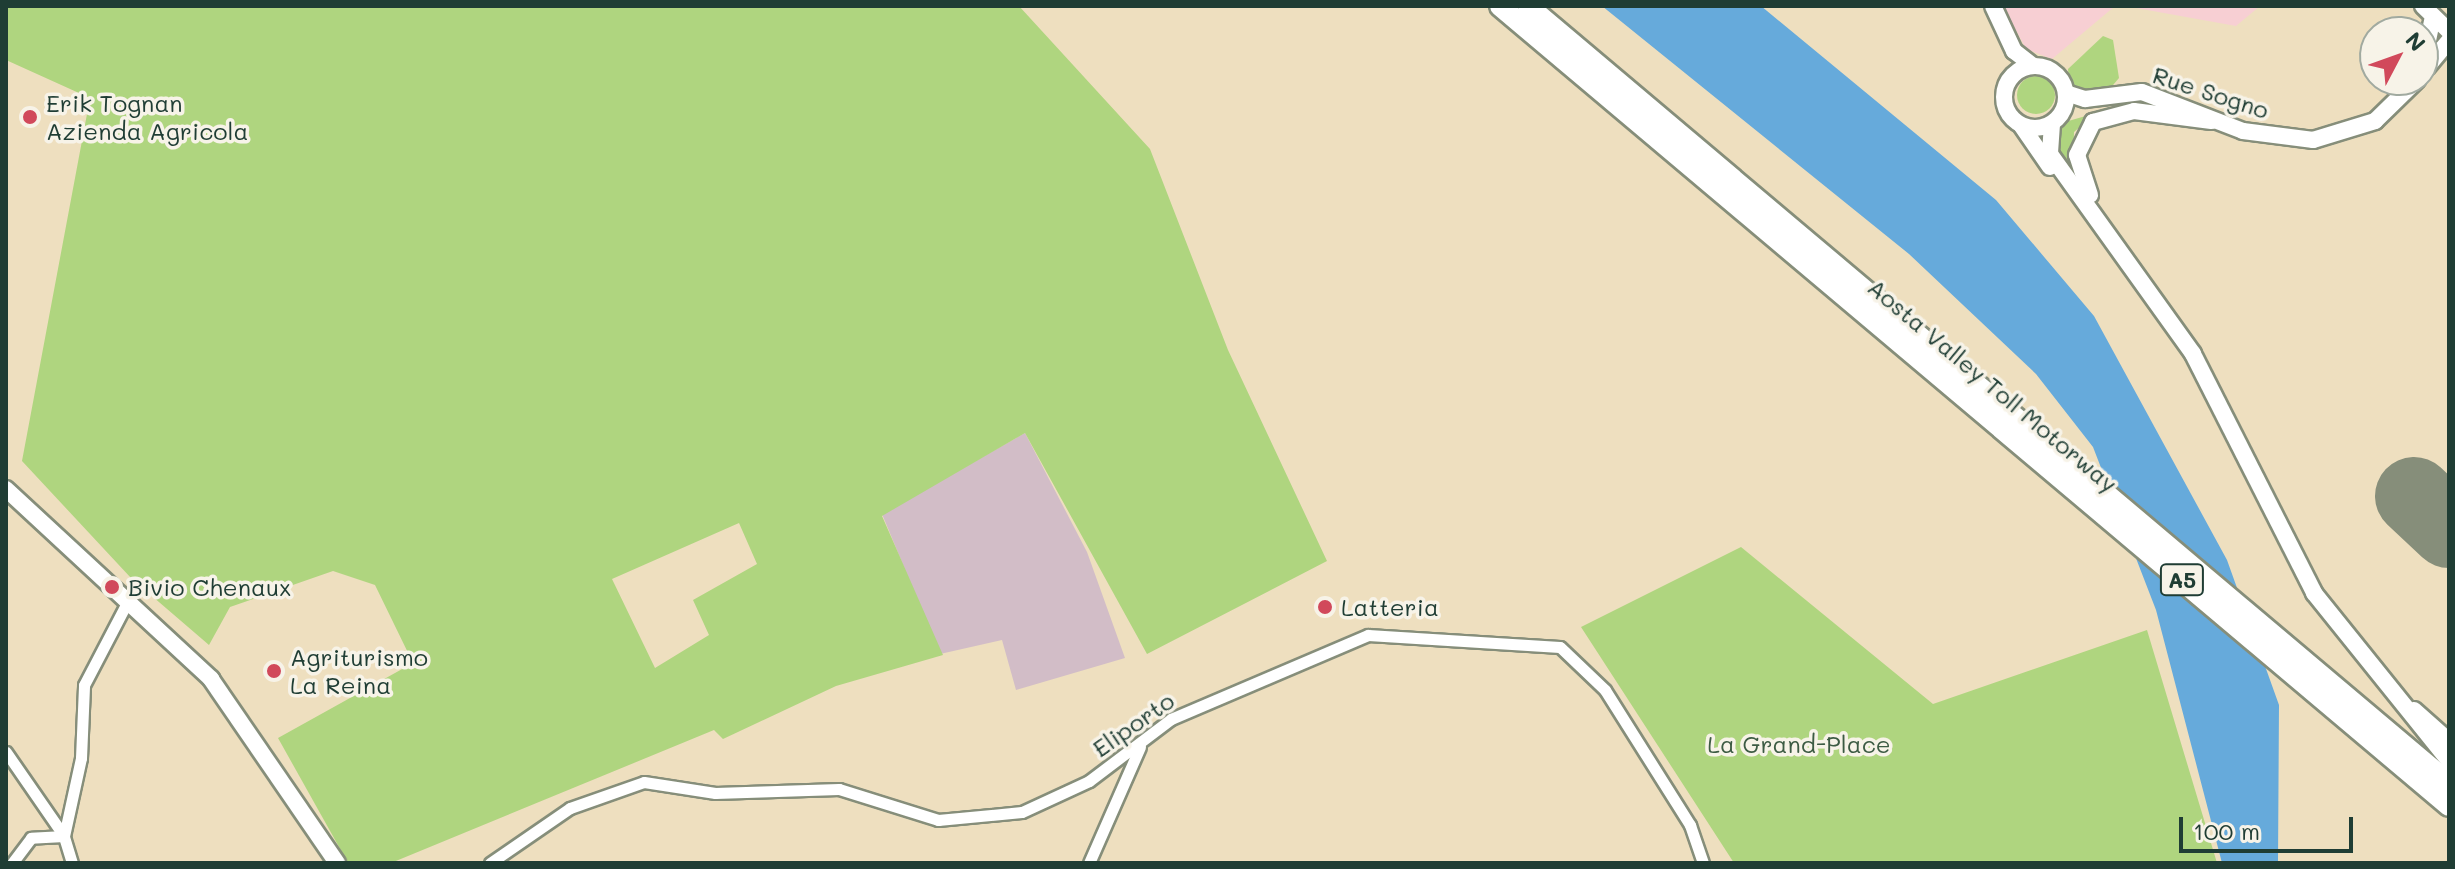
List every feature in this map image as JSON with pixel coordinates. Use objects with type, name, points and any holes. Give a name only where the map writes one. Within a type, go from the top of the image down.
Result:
[{"type":"highway","name":"Aosta Valley Toll Motorway","points":[[1500,6],[1920,346],[2449,783]]},
{"type":"highway","name":"Aosta Valley Toll Motorway","points":[[1528,6],[2449,806]]},
{"type":"street","points":[[1993,6],[2014,51],[2033,66],[2052,71],[2066,93],[2056,121],[2050,154],[2122,249],[2234,426],[2314,593],[2377,679],[2449,761]]},
{"type":"street","points":[[2427,13],[2449,31]]},
{"type":"street","points":[[2014,51],[2013,76],[2004,102],[2122,249]]},
{"type":"street","points":[[2013,76],[2033,66]]},
{"type":"street","name":"Rue Sogno","points":[[2066,93],[2085,99],[2142,92],[2214,122]]},
{"type":"street","name":"Rue Sogno","points":[[2056,121],[2133,102],[2287,140],[2332,139],[2375,121],[2401,96]]},
{"type":"street","points":[[2100,217],[2077,155],[2093,122],[2134,111],[2214,122]]},
{"type":"street","points":[[2021,125],[2056,121]]},
{"type":"street","points":[[6,489],[128,601],[245,718],[337,863]]},
{"type":"street","points":[[64,836],[81,758],[84,685],[128,601]]},
{"type":"street","name":"Eliporto","points":[[490,863],[570,808],[644,782],[715,793],[839,789],[953,819],[1022,812],[1089,781],[1140,746],[1171,719],[1368,635],[1560,647],[1605,690],[1690,825],[1703,863]]},
{"type":"street","points":[[2377,679],[2449,741]]},
{"type":"street","points":[[1089,863],[1140,746]]},
{"type":"street","points":[[6,752],[64,836],[72,863]]},
{"type":"street","points":[[12,863],[31,838],[64,836]]},
{"type":"shaded area","points":[[2003,6],[2115,6],[2052,59],[2026,49]]},
{"type":"shaded area","points":[[2125,6],[2260,6],[2236,26]]},
{"type":"shaded area","points":[[1025,433],[1087,552],[1125,658],[1016,690],[1002,640],[940,654],[882,514]]},
{"type":"green space","points":[[6,6],[1019,6],[1150,149],[1228,350],[1327,561],[1147,654],[1025,433],[882,516],[943,655],[836,686],[723,739],[714,730],[391,863],[348,863],[278,738],[413,663],[375,585],[333,571],[230,607],[209,645],[131,578],[22,461],[90,98],[6,60]],"holes":[[[739,523],[757,564],[693,600],[709,635],[655,668],[612,579]]]},
{"type":"green space","points":[[2103,36],[2113,40],[2119,78],[2108,91],[2083,94],[2069,82],[2068,69]]},
{"type":"green space","points":[[2036,76],[2050,81],[2055,95],[2050,109],[2036,114],[2022,109],[2017,95],[2022,81]]},
{"type":"green space","points":[[2096,113],[2074,132],[2073,174],[2058,159],[2058,124]]},
{"type":"green space","name":"La Grand-Place","points":[[1741,547],[1933,704],[2147,630],[2217,863],[1734,863],[1581,627]]},
{"type":"water","points":[[1602,6],[1761,6],[1996,200],[2094,316],[2227,560],[2279,705],[2278,863],[2222,863],[2156,610],[2093,447],[2036,374],[1909,254]]},
{"type":"taxiway","points":[[2449,498],[2449,512]]},
{"type":"runway","points":[[2414,496],[2449,529]]},
{"type":"place","name":"Erik Tognan Azienda Agricola","points":[[30,117]]},
{"type":"place","name":"Bivio Chenaux","points":[[112,587]]},
{"type":"place","name":"Latteria","points":[[1325,607]]},
{"type":"place","name":"Agriturismo La Reina","points":[[274,671]]}]
